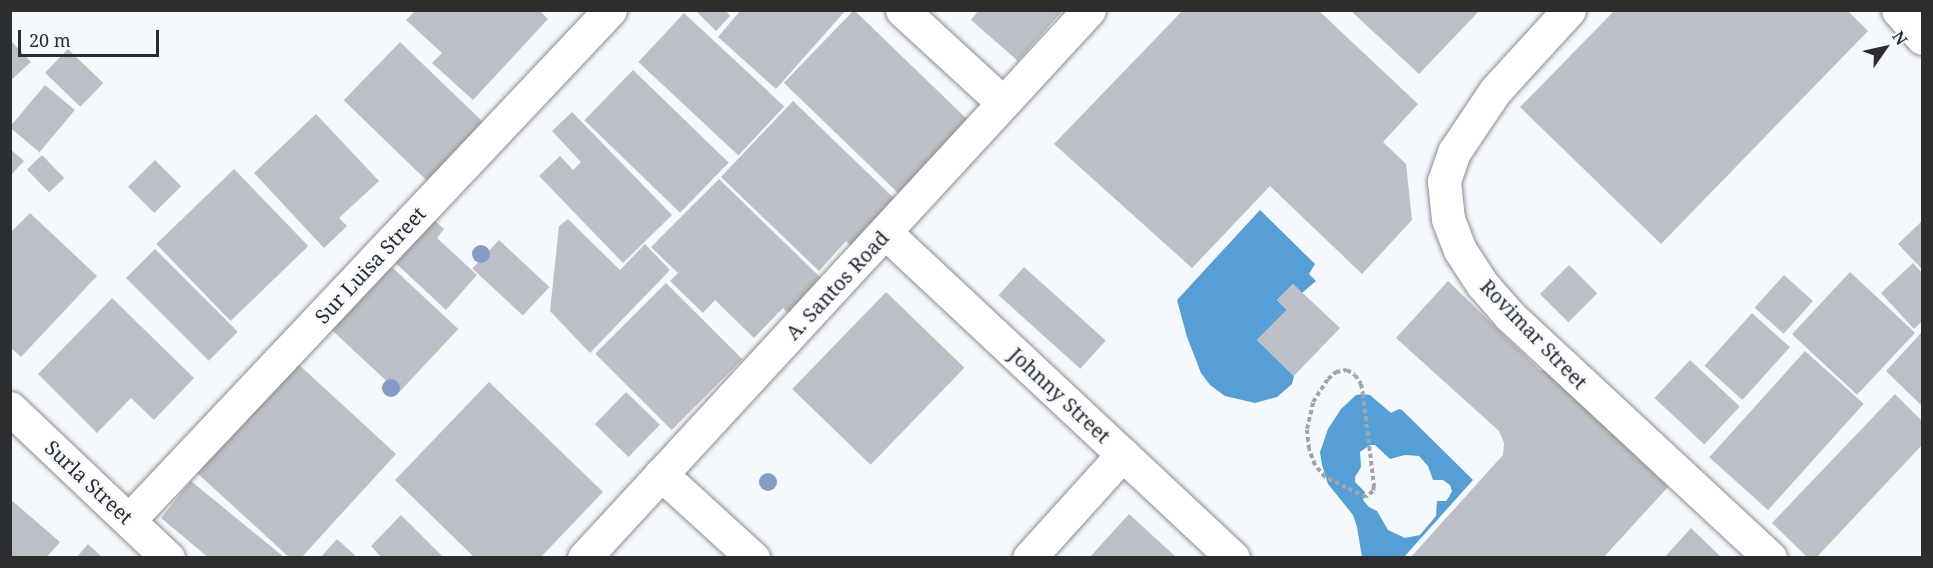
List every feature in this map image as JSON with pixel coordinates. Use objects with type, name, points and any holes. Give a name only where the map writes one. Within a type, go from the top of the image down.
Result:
[{"type":"street","name":"Sur Luisa Street","points":[[129,520],[610,10]]},
{"type":"street","points":[[902,10],[1003,103]]},
{"type":"street","name":"A. Santos Road","points":[[584,558],[886,233],[1089,10]]},
{"type":"street","name":"Rovimar Street","points":[[1569,10],[1495,91],[1454,152],[1444,181],[1448,219],[1460,250],[1482,284],[1510,316],[1770,558]]},
{"type":"street","points":[[1898,10],[1923,38]]},
{"type":"street","name":"Johnny Street","points":[[886,233],[1233,558]]},
{"type":"street","name":"Surla Street","points":[[10,408],[168,558]]},
{"type":"street","points":[[1029,558],[1123,454]]},
{"type":"street","points":[[661,474],[753,558]]},
{"type":"path","points":[[1347,370],[1355,375],[1361,384],[1370,445],[1373,492],[1366,497],[1362,496],[1325,477],[1315,465],[1309,449],[1307,429],[1313,402],[1336,372],[1347,370]]},
{"type":"water","points":[[1260,210],[1315,264],[1309,274],[1316,281],[1302,293],[1293,284],[1277,300],[1287,310],[1257,340],[1294,376],[1292,384],[1277,397],[1255,403],[1225,396],[1210,385],[1201,373],[1187,337],[1177,300]]},
{"type":"water","points":[[1356,395],[1370,395],[1391,413],[1402,410],[1473,480],[1404,557],[1362,557],[1353,515],[1328,484],[1322,465],[1320,452],[1328,429],[1341,409]],"holes":[[[1370,445],[1375,445],[1390,459],[1405,455],[1419,456],[1428,466],[1433,480],[1443,480],[1450,485],[1452,491],[1449,497],[1446,501],[1437,501],[1436,516],[1420,535],[1405,538],[1388,530],[1377,511],[1363,500],[1365,492],[1355,482],[1355,477],[1361,467],[1360,452]]]},
{"type":"building","points":[[416,10],[539,10],[548,19],[473,100],[432,63],[442,53],[406,20]]},
{"type":"building","points":[[700,10],[725,10],[730,16],[716,31],[698,13]]},
{"type":"building","points":[[741,10],[846,10],[776,89],[718,37]]},
{"type":"building","points":[[854,10],[971,123],[901,196],[784,83]]},
{"type":"building","points":[[979,10],[1063,10],[1018,61],[971,20]]},
{"type":"building","points":[[1183,10],[1318,10],[1418,104],[1383,142],[1406,164],[1412,220],[1362,274],[1270,186],[1192,268],[1054,144]]},
{"type":"building","points":[[1350,10],[1480,10],[1419,74]]},
{"type":"building","points":[[1615,10],[1847,10],[1868,31],[1661,244],[1520,107]]},
{"type":"building","points":[[684,13],[784,106],[739,155],[638,62]]},
{"type":"building","points":[[10,40],[31,62],[10,81]]},
{"type":"building","points":[[400,42],[486,125],[430,184],[344,100]]},
{"type":"building","points":[[68,49],[103,83],[80,107],[45,73]]},
{"type":"building","points":[[633,70],[729,162],[680,213],[584,120]]},
{"type":"building","points":[[45,85],[75,110],[40,152],[10,127]]},
{"type":"building","points":[[793,101],[899,203],[855,250],[846,241],[819,271],[721,177]]},
{"type":"building","points":[[572,112],[672,215],[623,263],[539,176],[560,156],[573,170],[581,162],[552,131]]},
{"type":"building","points":[[316,114],[379,181],[339,218],[347,226],[324,248],[254,173]]},
{"type":"building","points":[[10,149],[24,161],[10,176]]},
{"type":"building","points":[[42,155],[64,178],[49,193],[27,170]]},
{"type":"building","points":[[155,160],[181,186],[154,213],[128,187]]},
{"type":"building","points":[[234,169],[308,246],[231,321],[156,244]]},
{"type":"building","points":[[719,179],[822,279],[788,313],[783,308],[754,338],[715,300],[703,313],[670,281],[678,273],[651,247]]},
{"type":"building","points":[[425,212],[444,229],[437,238],[477,275],[446,310],[386,254]]},
{"type":"building","points":[[30,213],[97,276],[21,357],[10,347],[10,233]]},
{"type":"building","points":[[568,219],[620,270],[645,244],[670,270],[590,353],[550,311],[559,226]]},
{"type":"building","points":[[1922,221],[1922,269],[1898,244]]},
{"type":"building","points":[[499,240],[549,287],[523,316],[472,269]]},
{"type":"building","points":[[155,249],[238,332],[209,361],[126,278]]},
{"type":"building","points":[[380,256],[458,329],[399,393],[321,320]]},
{"type":"building","points":[[1913,263],[1922,273],[1922,321],[1914,329],[1881,293]]},
{"type":"building","points":[[1569,265],[1597,293],[1568,322],[1540,294]]},
{"type":"building","points":[[1024,267],[1106,341],[1080,369],[999,295]]},
{"type":"building","points":[[1850,272],[1915,333],[1857,395],[1792,334]]},
{"type":"building","points":[[1784,275],[1813,301],[1784,334],[1755,308]]},
{"type":"building","points":[[1448,281],[1540,370],[1548,371],[1668,487],[1603,558],[1410,558],[1503,455],[1504,443],[1499,431],[1396,338]]},
{"type":"building","points":[[666,283],[742,359],[672,430],[595,354]]},
{"type":"building","points":[[1293,284],[1340,328],[1294,376],[1257,340],[1287,310],[1277,300]]},
{"type":"building","points":[[886,292],[964,368],[871,465],[792,389]]},
{"type":"building","points":[[112,298],[194,378],[154,420],[131,398],[97,433],[38,374]]},
{"type":"building","points":[[1752,313],[1790,347],[1742,400],[1704,366]]},
{"type":"building","points":[[1922,332],[1922,406],[1886,371]]},
{"type":"building","points":[[1805,351],[1864,404],[1768,510],[1709,457]]},
{"type":"building","points":[[1690,360],[1740,406],[1704,444],[1655,398]]},
{"type":"building","points":[[296,362],[396,454],[301,558],[290,558],[196,472]]},
{"type":"building","points":[[489,382],[603,492],[540,558],[475,558],[395,480]]},
{"type":"building","points":[[626,392],[660,425],[629,457],[595,424]]},
{"type":"building","points":[[1895,394],[1922,421],[1922,445],[1816,558],[1808,558],[1772,523]]},
{"type":"building","points":[[191,481],[285,558],[209,558],[161,518]]},
{"type":"building","points":[[10,499],[60,542],[46,558],[10,558]]},
{"type":"building","points":[[1129,514],[1177,558],[1089,558]]},
{"type":"building","points":[[401,515],[444,558],[382,558],[371,546]]},
{"type":"building","points":[[1691,528],[1722,558],[1664,558]]},
{"type":"building","points":[[337,539],[358,558],[320,558]]},
{"type":"building","points":[[88,544],[103,558],[76,558]]}]
